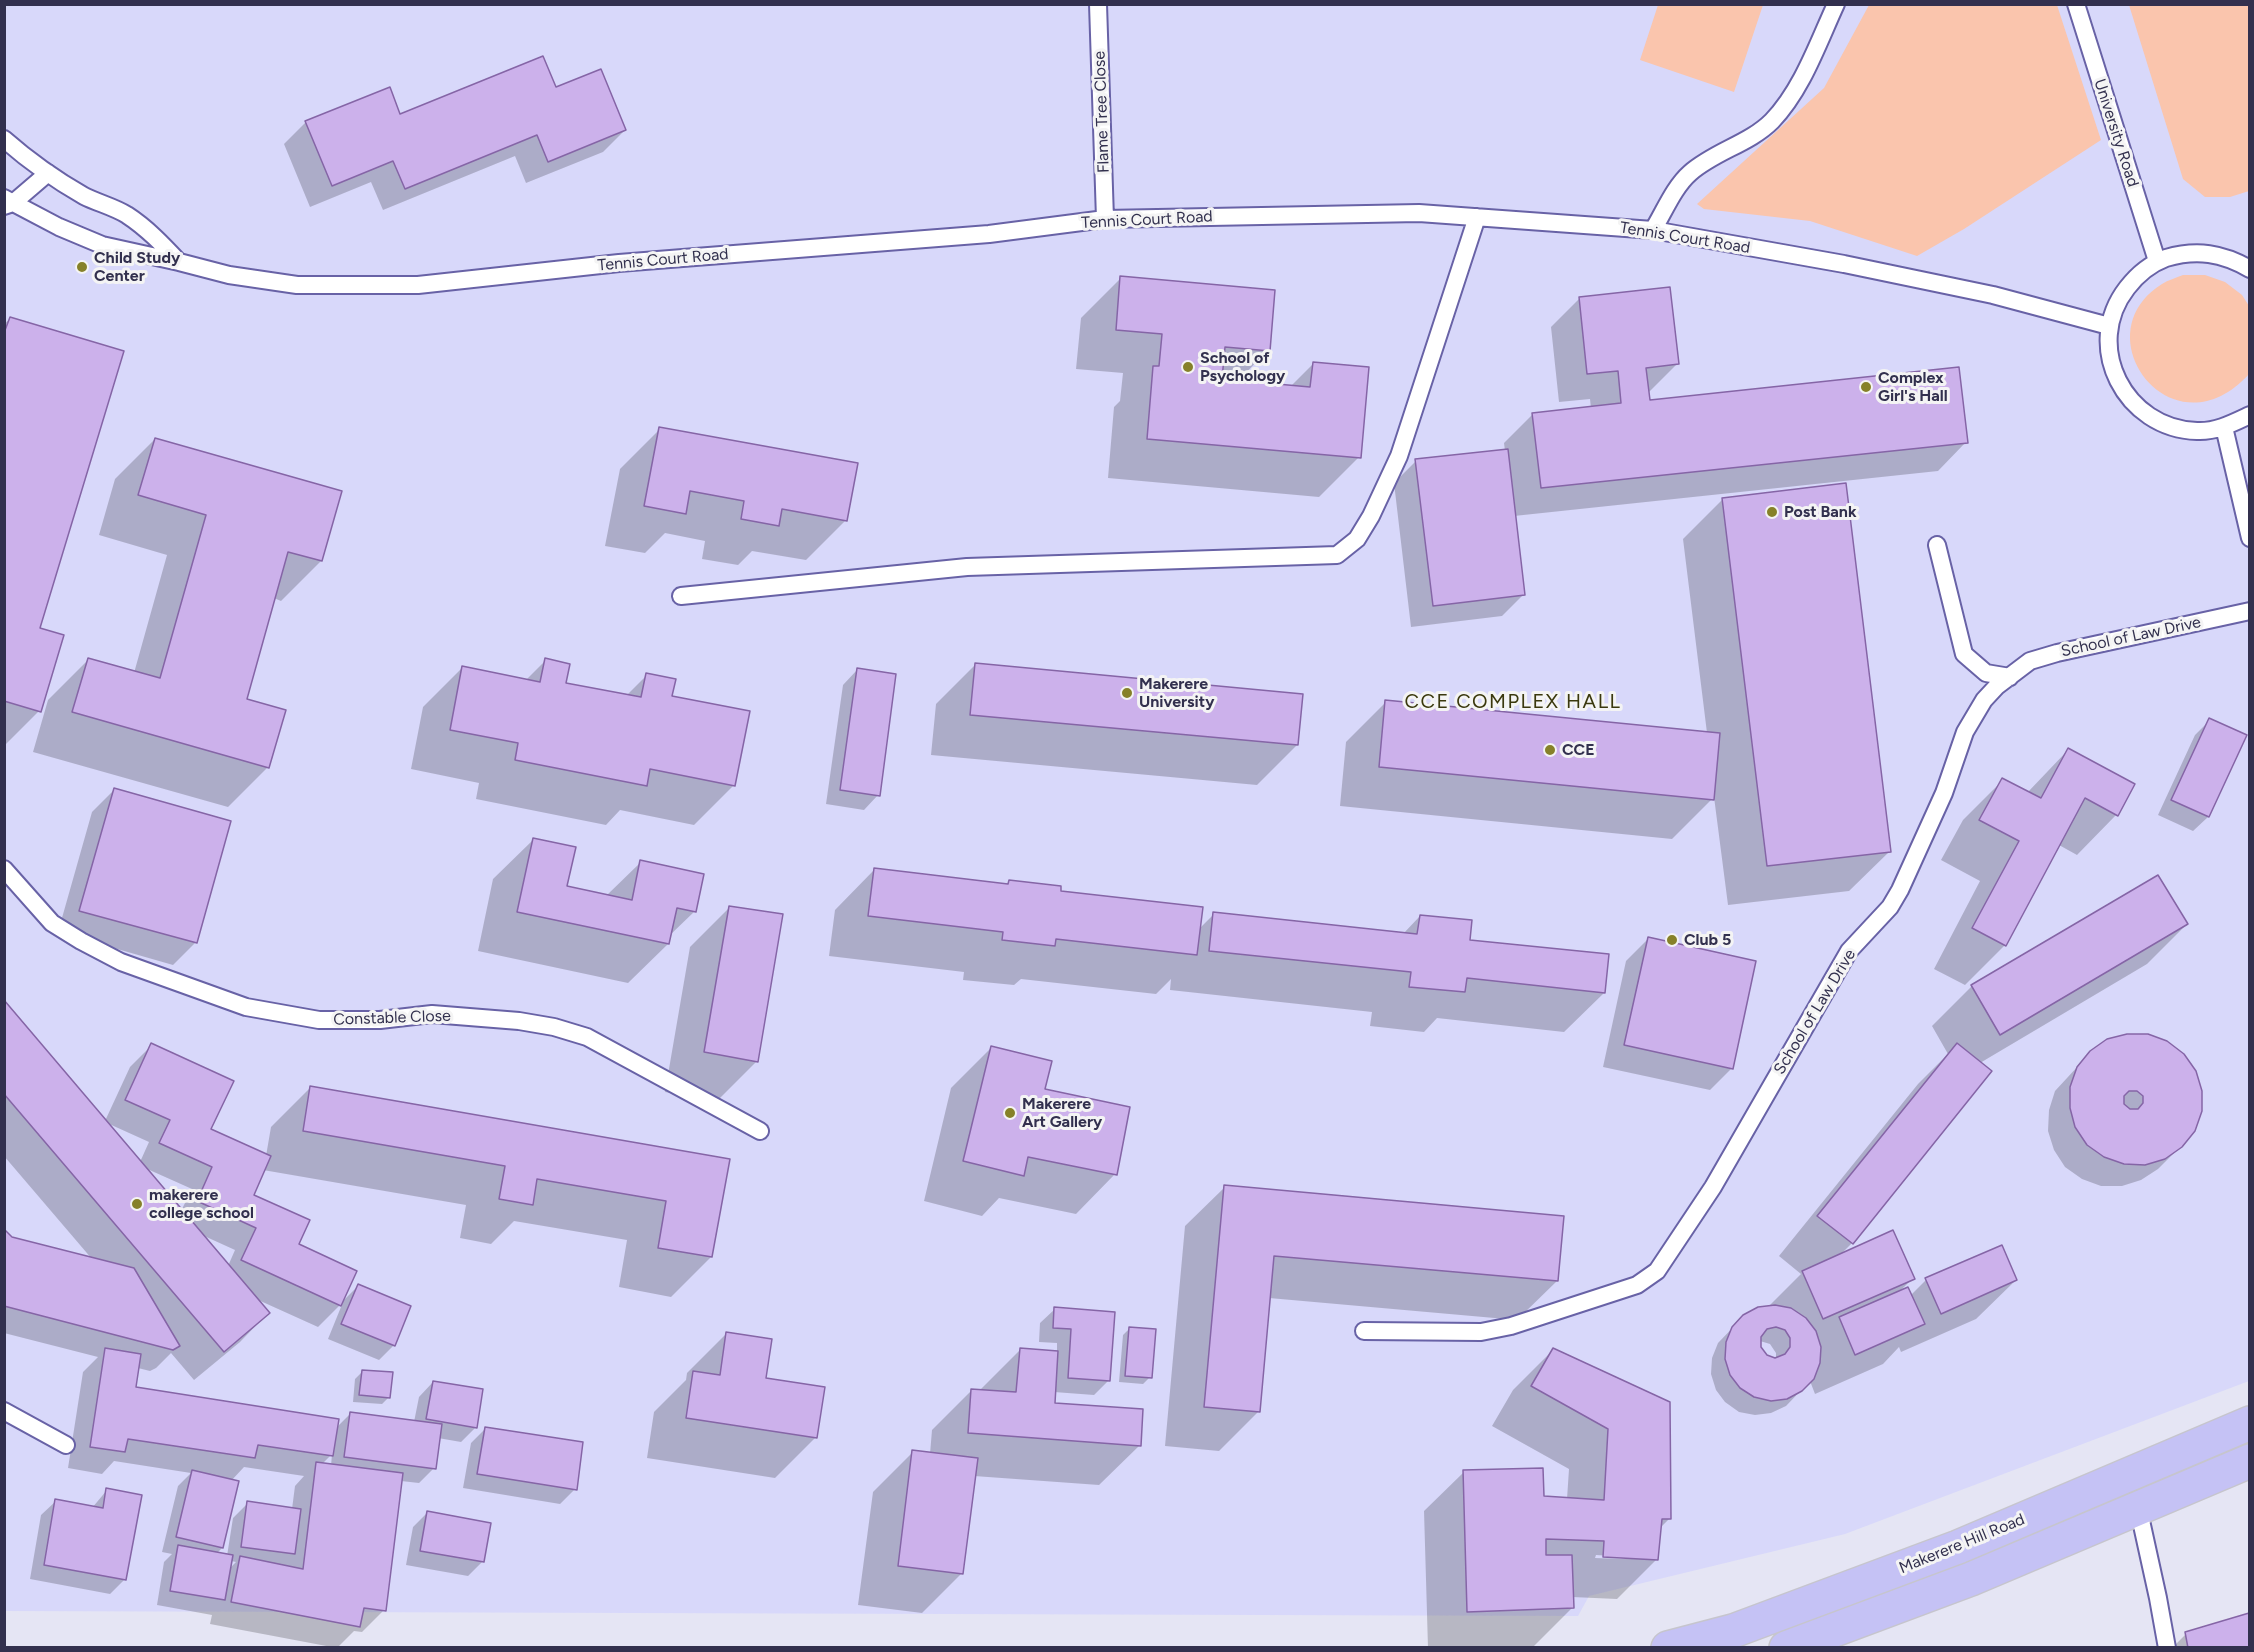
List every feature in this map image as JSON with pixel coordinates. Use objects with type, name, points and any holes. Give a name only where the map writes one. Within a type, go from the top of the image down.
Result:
[{"type":"main road","name":"Makerere Hill Road","points":[[1668,1647],[1733,1631],[1958,1547],[2250,1423]]},
{"type":"main road","name":"Makerere Hill Road","points":[[1786,1647],[1971,1579],[2250,1461]]},
{"type":"lane","name":"Flame Tree Close","points":[[1098,4],[1105,219]]},
{"type":"lane","points":[[1653,230],[1689,174],[1709,159],[1760,131],[1784,106],[1808,66],[1836,4]]},
{"type":"lane","name":"University Road","points":[[2076,4],[2157,261]]},
{"type":"lane","points":[[4,139],[48,173],[86,197],[127,215],[156,237],[179,262]]},
{"type":"lane","points":[[7,202],[48,173]]},
{"type":"lane","name":"Tennis Court Road","points":[[7,202],[102,245],[229,275],[297,285],[418,285],[619,263],[989,234],[1105,219],[1419,213],[1653,230],[1844,264],[1993,295],[2109,326]]},
{"type":"lane","points":[[681,596],[967,567],[1337,555],[1357,539],[1371,516],[1399,456],[1477,217]]},
{"type":"lane","points":[[2249,416],[2224,427],[2198,431],[2172,427],[2148,416],[2129,399],[2116,377],[2109,352],[2109,326],[2118,299],[2134,278],[2157,261],[2181,254],[2206,252],[2231,258],[2250,269]]},
{"type":"lane","points":[[2224,427],[2250,538]]},
{"type":"lane","points":[[1936,545],[1964,654],[1986,673],[2010,677]]},
{"type":"lane","name":"School of Law Drive","points":[[1364,1331],[1481,1332],[1511,1326],[1637,1285],[1657,1271],[1713,1187],[1849,951],[1890,907],[1900,890],[1944,793],[1965,732],[1983,700],[1997,686],[2030,661],[2057,653],[2250,611]]},
{"type":"lane","name":"Constable Close","points":[[4,869],[51,923],[81,941],[121,962],[246,1007],[319,1020],[380,1020],[432,1014],[519,1021],[554,1028],[587,1038],[760,1131]]},
{"type":"lane","points":[[4,1411],[66,1445]]},
{"type":"lane","points":[[2138,1507],[2167,1647]]},
{"type":"shaded area","name":"Makerere University","points":[[5,5],[2249,5],[2249,1381],[1845,1534],[1589,1596],[1578,1616],[5,1611]]},
{"type":"shaded area","points":[[1658,5],[1763,5],[1734,92],[1640,60]]},
{"type":"shaded area","points":[[1869,5],[2057,5],[2101,140],[1964,229],[1917,256],[1810,221],[1704,209],[1697,204],[1824,88]]},
{"type":"shaded area","points":[[2129,5],[2249,5],[2249,191],[2230,197],[2205,197],[2183,179]]},
{"type":"shaded area","points":[[2183,275],[2205,275],[2225,282],[2242,295],[2249,306],[2249,374],[2220,396],[2192,403],[2166,396],[2146,380],[2133,357],[2130,331],[2139,306],[2162,284]]},
{"type":"building","points":[[543,56],[556,87],[601,69],[626,130],[548,162],[537,135],[405,189],[393,161],[332,186],[305,121],[390,87],[400,114]]},
{"type":"building","name":"School of Psychology","points":[[1120,276],[1275,290],[1270,351],[1225,347],[1222,379],[1310,387],[1313,362],[1369,367],[1361,458],[1147,439],[1153,366],[1159,366],[1162,334],[1116,330]]},
{"type":"building","name":"Complex Girl's Hall","points":[[1670,287],[1679,364],[1646,368],[1650,400],[1959,367],[1968,443],[1541,488],[1532,413],[1621,403],[1618,371],[1587,374],[1579,297]]},
{"type":"building","points":[[10,317],[124,351],[40,628],[64,635],[41,712],[4,701],[4,333]]},
{"type":"building","points":[[659,427],[858,463],[847,521],[782,509],[779,526],[741,519],[744,501],[690,491],[686,514],[644,506]]},
{"type":"building","points":[[155,438],[342,491],[322,561],[288,552],[247,699],[286,710],[269,768],[72,712],[88,658],[160,678],[206,515],[138,495]]},
{"type":"building","points":[[1508,449],[1525,595],[1433,606],[1415,459]]},
{"type":"building","points":[[1846,483],[1891,852],[1767,866],[1722,498]]},
{"type":"building","points":[[545,658],[570,664],[566,683],[641,697],[646,673],[676,679],[672,696],[750,711],[735,786],[650,769],[647,786],[515,760],[518,743],[450,730],[462,666],[540,682]]},
{"type":"building","points":[[975,663],[1303,694],[1298,745],[970,715]]},
{"type":"building","points":[[857,668],[896,674],[880,796],[840,790]]},
{"type":"building","name":"CCE","points":[[1385,700],[1720,733],[1714,800],[1379,767]]},
{"type":"building","points":[[2209,718],[2247,735],[2209,817],[2171,800]]},
{"type":"building","points":[[2068,748],[2135,784],[2118,816],[2085,798],[2006,946],[1972,928],[2019,841],[1979,820],[2002,778],[2041,798]]},
{"type":"building","points":[[114,788],[231,821],[197,943],[79,911]]},
{"type":"building","points":[[533,838],[576,847],[567,886],[632,900],[640,860],[704,874],[696,912],[677,908],[669,944],[517,912]]},
{"type":"building","points":[[874,868],[1008,884],[1009,880],[1061,886],[1061,891],[1203,907],[1197,955],[1056,939],[1055,946],[1002,940],[1003,932],[868,916]]},
{"type":"building","points":[[2158,875],[2188,924],[2000,1035],[1971,985]]},
{"type":"building","points":[[729,906],[783,914],[758,1062],[704,1052]]},
{"type":"building","points":[[1213,912],[1417,934],[1420,915],[1472,920],[1470,940],[1609,954],[1605,993],[1467,978],[1465,992],[1409,987],[1411,972],[1209,951]]},
{"type":"building","points":[[1648,937],[1756,961],[1733,1069],[1624,1045]]},
{"type":"building","name":"makerere college school","points":[[4,1000],[270,1313],[224,1352],[4,1094]]},
{"type":"building","points":[[2127,1034],[2148,1034],[2167,1041],[2184,1054],[2196,1071],[2202,1091],[2202,1111],[2195,1131],[2182,1147],[2165,1159],[2145,1165],[2124,1164],[2104,1157],[2087,1145],[2075,1127],[2070,1108],[2070,1087],[2077,1067],[2090,1051],[2107,1039]],"holes":[[[2129,1091],[2137,1091],[2143,1096],[2143,1103],[2138,1109],[2130,1109],[2124,1104],[2124,1096]]]},
{"type":"building","points":[[151,1043],[234,1081],[211,1129],[271,1156],[254,1195],[310,1220],[299,1244],[357,1271],[341,1306],[241,1260],[256,1228],[197,1201],[212,1167],[159,1143],[170,1120],[125,1100]]},
{"type":"building","points":[[1957,1043],[1992,1071],[1853,1244],[1817,1216]]},
{"type":"building","points":[[991,1046],[1052,1061],[1045,1089],[1130,1107],[1117,1175],[1028,1157],[1024,1176],[963,1161]]},
{"type":"building","points":[[310,1086],[730,1159],[712,1257],[658,1248],[666,1201],[537,1179],[533,1205],[499,1199],[505,1166],[303,1131]]},
{"type":"building","points":[[1224,1185],[1564,1216],[1558,1281],[1274,1256],[1260,1412],[1204,1407]]},
{"type":"building","points":[[4,1229],[12,1237],[134,1268],[180,1346],[173,1350],[4,1306]]},
{"type":"building","points":[[1893,1230],[1915,1279],[1823,1319],[1802,1271]]},
{"type":"building","points":[[2002,1245],[2017,1280],[1941,1314],[1925,1278]]},
{"type":"building","points":[[358,1284],[411,1306],[395,1346],[341,1324]]},
{"type":"building","points":[[1908,1287],[1925,1324],[1855,1355],[1839,1317]]},
{"type":"building","points":[[1775,1305],[1791,1308],[1806,1318],[1816,1331],[1821,1347],[1820,1363],[1814,1379],[1802,1391],[1787,1399],[1771,1401],[1754,1397],[1740,1388],[1730,1375],[1725,1359],[1726,1342],[1732,1327],[1743,1315],[1758,1307]],"holes":[[[1776,1327],[1785,1330],[1790,1338],[1790,1347],[1785,1354],[1775,1358],[1767,1355],[1761,1347],[1761,1337],[1767,1329]]]},
{"type":"building","points":[[1054,1307],[1115,1312],[1110,1381],[1068,1378],[1071,1329],[1053,1328]]},
{"type":"building","points":[[1129,1327],[1156,1329],[1152,1378],[1125,1376]]},
{"type":"building","points":[[726,1332],[772,1339],[766,1378],[825,1387],[817,1438],[686,1418],[693,1371],[720,1375]]},
{"type":"building","points":[[105,1348],[141,1354],[136,1387],[339,1419],[333,1456],[258,1445],[255,1458],[128,1439],[125,1452],[90,1447]]},
{"type":"building","points":[[1020,1348],[1058,1351],[1055,1403],[1143,1409],[1141,1446],[968,1433],[971,1389],[1016,1392]]},
{"type":"building","points":[[1553,1348],[1670,1402],[1671,1519],[1662,1519],[1658,1560],[1603,1557],[1604,1541],[1546,1539],[1546,1555],[1572,1555],[1574,1608],[1467,1612],[1463,1470],[1543,1468],[1544,1496],[1604,1500],[1608,1429],[1531,1386]]},
{"type":"building","points":[[362,1370],[393,1372],[390,1398],[359,1395]]},
{"type":"building","points":[[433,1381],[483,1389],[477,1428],[426,1419]]},
{"type":"building","points":[[350,1412],[442,1424],[436,1469],[344,1457]]},
{"type":"building","points":[[485,1427],[583,1442],[577,1490],[477,1474]]},
{"type":"building","points":[[912,1450],[978,1458],[963,1574],[898,1566]]},
{"type":"building","points":[[316,1462],[403,1473],[386,1611],[364,1608],[360,1627],[231,1602],[240,1556],[303,1569]]},
{"type":"building","points":[[192,1470],[239,1481],[223,1548],[176,1537]]},
{"type":"building","points":[[106,1488],[142,1495],[126,1580],[44,1565],[55,1499],[103,1508]]},
{"type":"building","points":[[247,1501],[301,1509],[295,1554],[241,1547]]},
{"type":"building","points":[[427,1511],[491,1523],[484,1562],[420,1551]]},
{"type":"building","points":[[178,1545],[233,1555],[225,1600],[170,1591]]},
{"type":"building","points":[[2249,1613],[2250,1648],[2188,1648],[2185,1632]]},
{"type":"place","name":"Child Study Center","points":[[82,267]]},
{"type":"place","name":"School of Psychology","points":[[1188,367]]},
{"type":"place","name":"Complex Girl's Hall","points":[[1866,387]]},
{"type":"place","name":"Post Bank","points":[[1772,512]]},
{"type":"place","name":"Makerere University","points":[[1127,693]]},
{"type":"place","name":"CCE","points":[[1550,750]]},
{"type":"place","name":"Club 5","points":[[1672,940]]},
{"type":"place","name":"Makerere Art Gallery","points":[[1010,1113]]},
{"type":"place","name":"makerere college school","points":[[137,1204]]},
{"type":"district","name":"CCE COMPLEX HALL","points":[[1513,702]]}]
